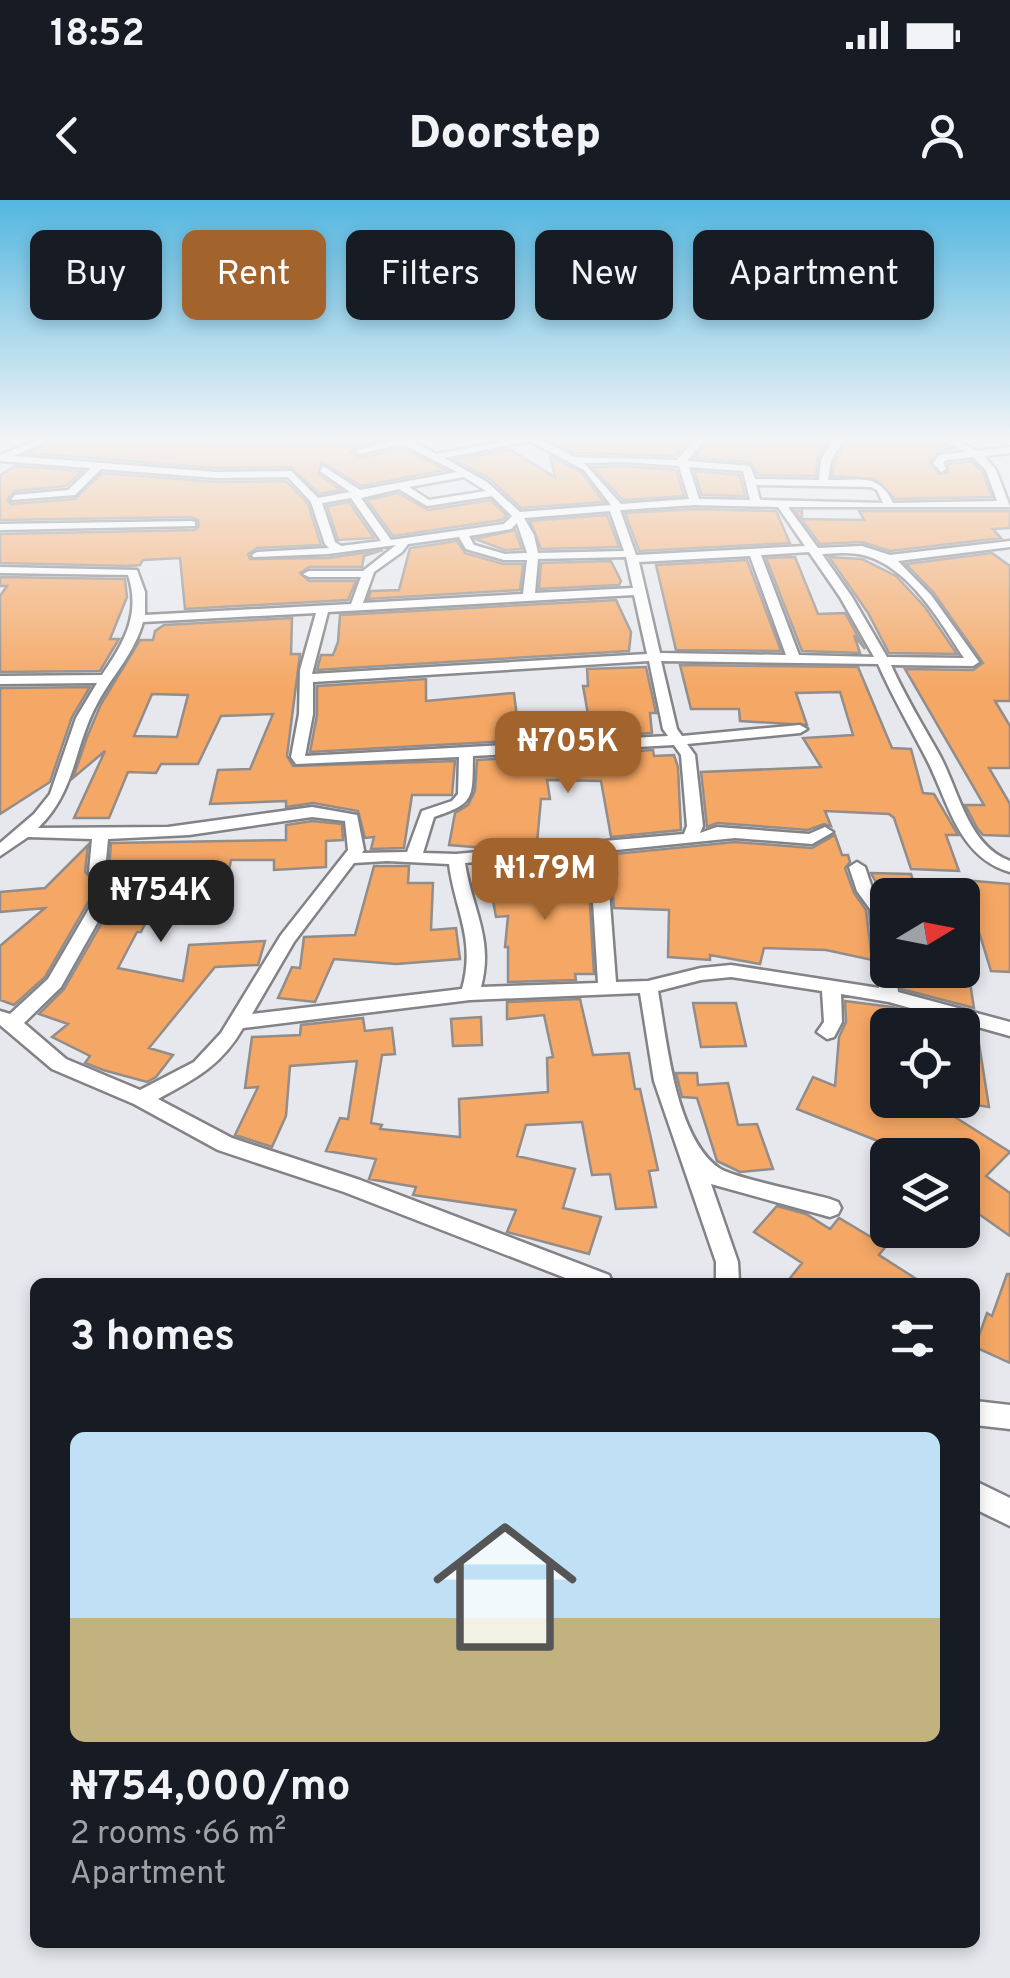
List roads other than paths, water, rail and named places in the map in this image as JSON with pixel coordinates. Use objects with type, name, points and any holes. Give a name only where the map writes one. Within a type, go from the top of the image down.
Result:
[{"type":"street","points":[[323,523],[330,544],[336,547]]},
{"type":"street","points":[[376,523],[387,541]]},
{"type":"street","points":[[256,555],[462,533],[508,527],[512,523]]},
{"type":"street","points":[[521,523],[533,556],[529,596]]},
{"type":"street","points":[[619,523],[631,556],[670,728],[688,754],[693,833]]},
{"type":"street","points":[[795,523],[884,663],[903,706],[934,757],[964,830],[992,860],[1010,866]]},
{"type":"street","points":[[0,527],[191,524]]},
{"type":"street","points":[[306,678],[655,658],[973,662],[935,605],[888,559],[872,550],[754,551],[697,558],[533,556],[490,554],[470,547],[462,533]]},
{"type":"street","points":[[309,574],[366,574],[406,539]]},
{"type":"street","points":[[888,559],[1010,544]]},
{"type":"street","points":[[994,546],[1010,554]]},
{"type":"street","points":[[754,551],[794,659]]},
{"type":"street","points":[[0,570],[133,572],[138,618],[108,679],[84,715],[52,803],[0,851]]},
{"type":"street","points":[[356,607],[367,582],[366,574]]},
{"type":"street","points":[[138,618],[639,591]]},
{"type":"street","points":[[322,609],[306,678],[300,761],[680,740],[800,729]]},
{"type":"street","points":[[0,680],[108,679]]},
{"type":"street","points":[[414,857],[427,814],[457,804],[465,795],[466,753]]},
{"type":"street","points":[[25,832],[100,836],[190,830],[272,816],[340,814],[352,818],[356,850],[287,939],[239,1022],[201,1067],[141,1099]]},
{"type":"street","points":[[350,859],[456,859],[693,833],[812,839],[824,832]]},
{"type":"street","points":[[100,836],[97,872],[107,880],[105,895],[56,983],[6,1020],[59,1064],[141,1099],[225,1144],[352,1186],[591,1278]]},
{"type":"street","points":[[598,846],[606,987]]},
{"type":"street","points":[[456,859],[476,930],[480,965],[470,994]]},
{"type":"street","points":[[857,867],[865,891],[878,909],[889,996]]},
{"type":"street","points":[[239,1022],[470,994],[648,988],[701,974],[731,971],[889,996],[1010,1029]]},
{"type":"street","points":[[648,988],[664,1081],[726,1262],[728,1278]]},
{"type":"street","points":[[827,1032],[833,1022],[831,988]]},
{"type":"street","points":[[685,1144],[714,1176],[830,1208]]},
{"type":"street","points":[[980,1414],[1010,1417]]},
{"type":"street","points":[[980,1497],[1010,1512]]}]
